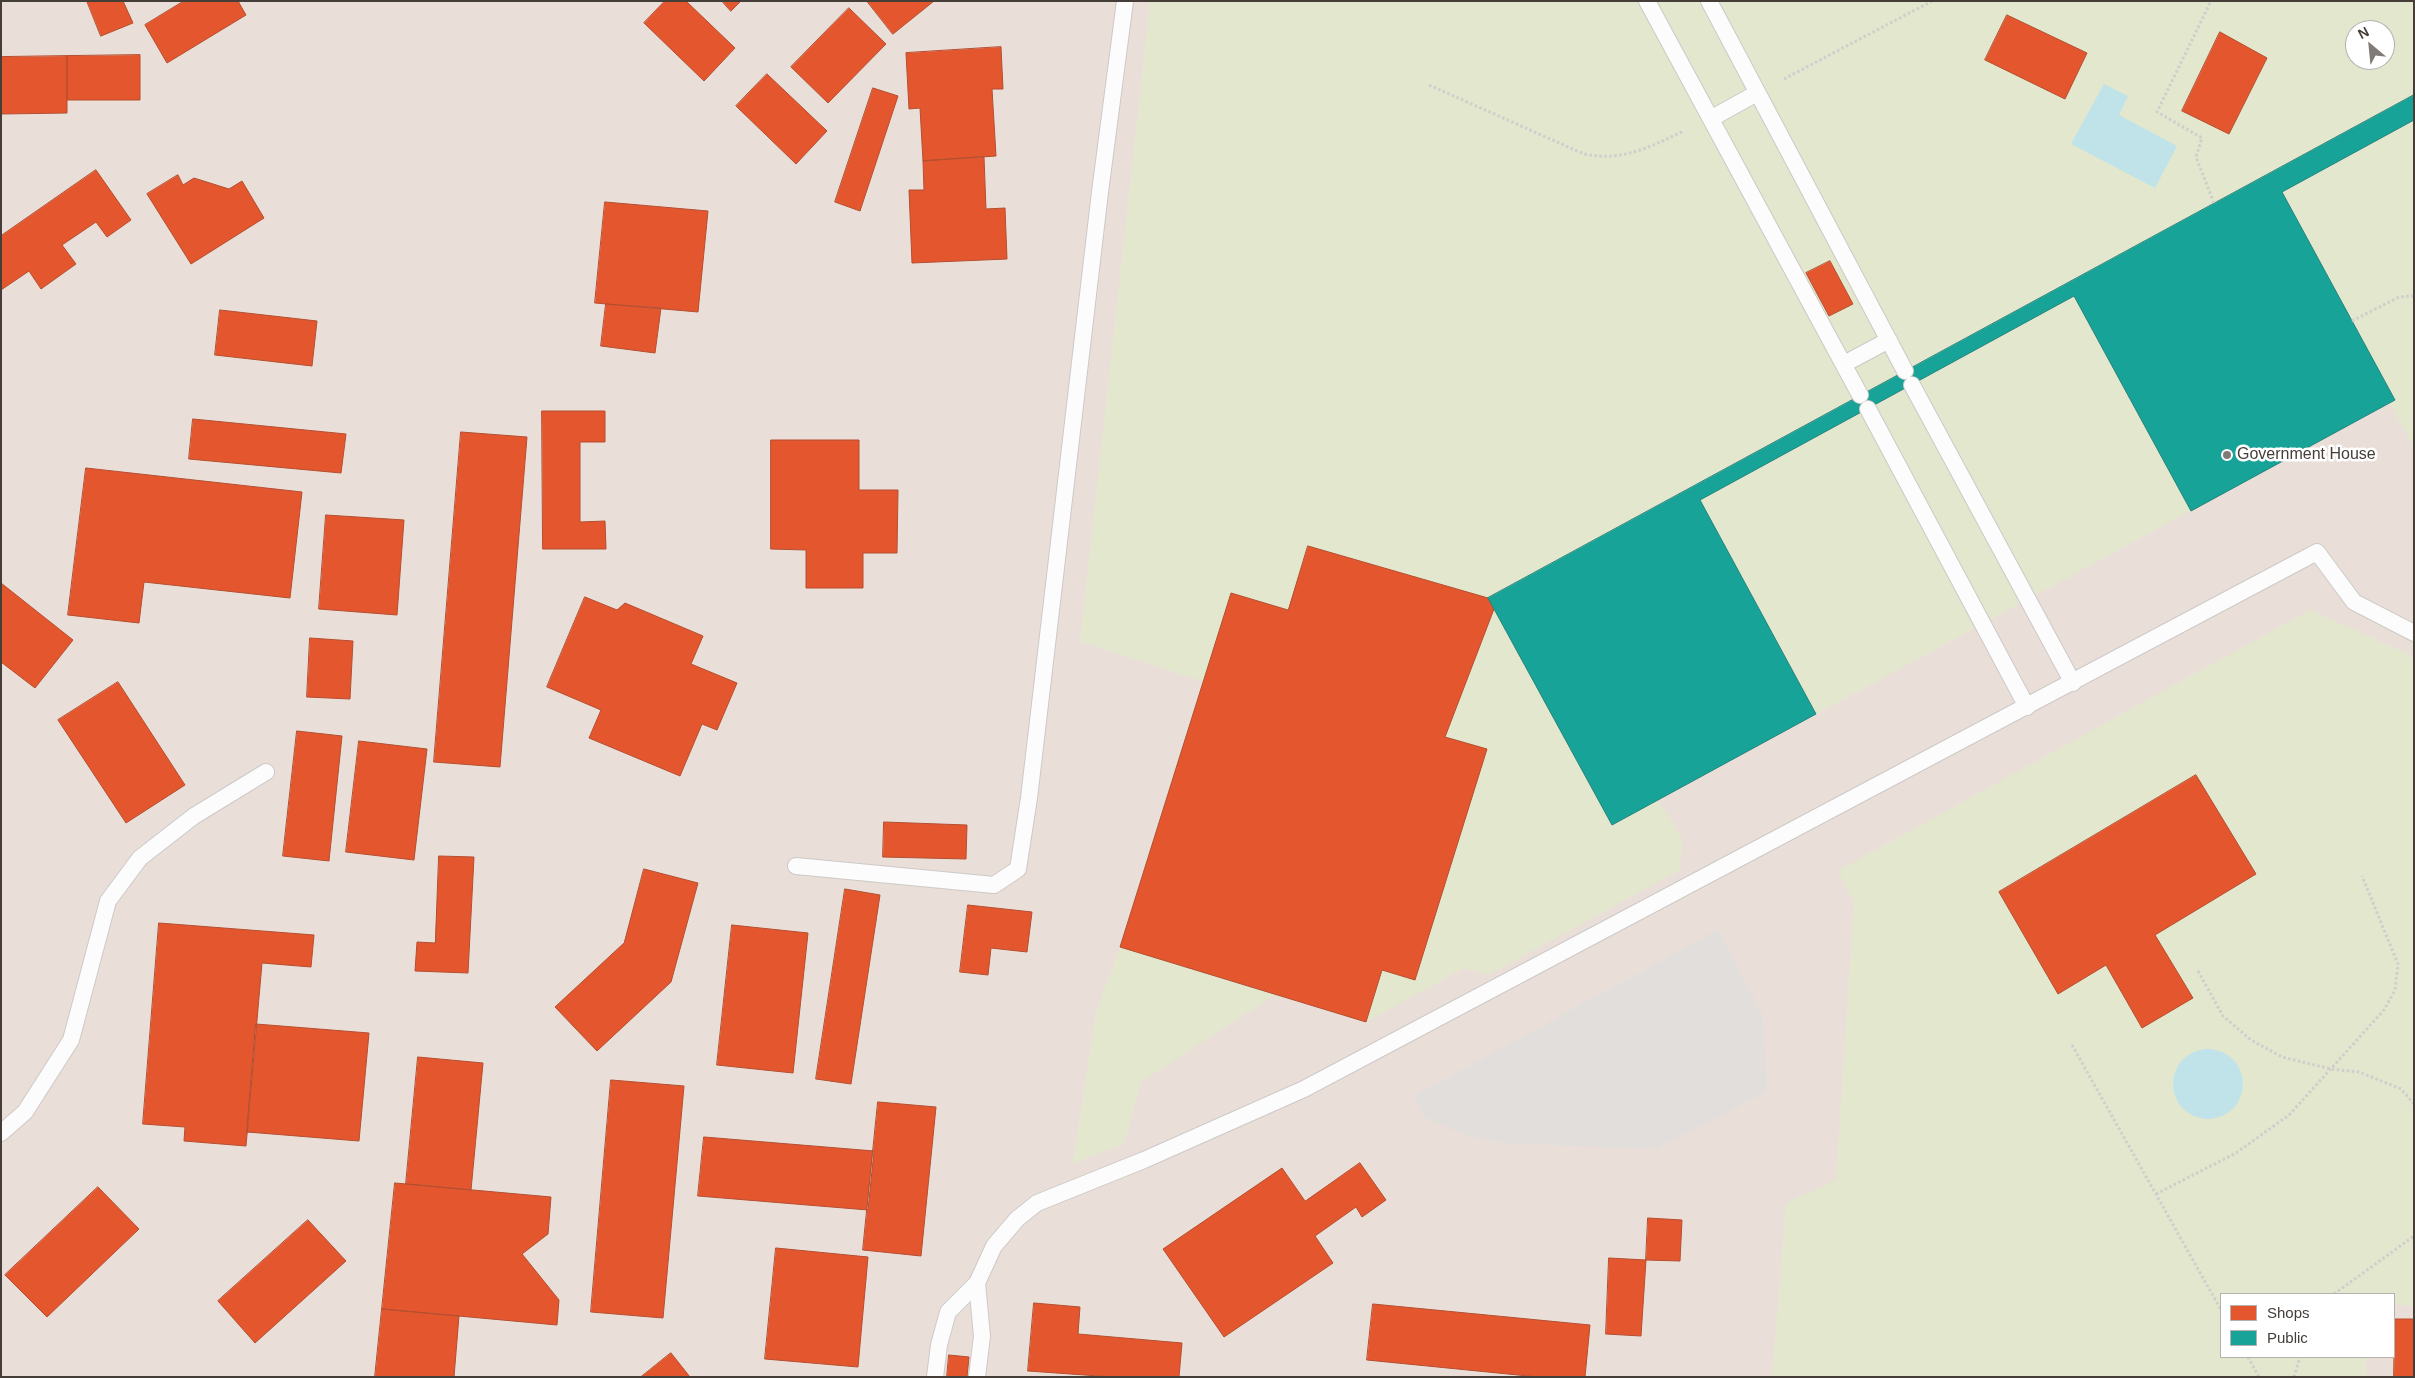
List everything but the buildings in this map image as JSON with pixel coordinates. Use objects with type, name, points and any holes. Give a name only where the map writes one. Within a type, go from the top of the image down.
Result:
[{"type":"lane","points":[[796,866],[994,886],[1018,869],[1030,788],[1100,192],[1126,1]]},
{"type":"lane","points":[[1647,1],[1712,118],[2027,707]]},
{"type":"lane","points":[[1708,1],[2072,683]]},
{"type":"lane","points":[[1712,118],[1756,93]]},
{"type":"lane","points":[[1844,364],[1889,340]]},
{"type":"lane","points":[[935,1377],[939,1346],[948,1312],[977,1283],[994,1246],[1017,1219],[1037,1203],[1144,1160],[1304,1089],[2317,552],[2354,602],[2414,633]]},
{"type":"lane","points":[[1,1133],[25,1112],[71,1040],[108,901],[140,858],[194,816],[266,772]]},
{"type":"lane","points":[[977,1283],[982,1336],[977,1377]]},
{"type":"path","points":[[1756,93],[1932,1]]},
{"type":"path","points":[[2210,3],[2157,112],[2202,138],[2196,157],[2214,203]]},
{"type":"path","points":[[1429,85],[1584,154],[1601,158],[1634,153],[1712,118]]},
{"type":"path","points":[[2352,321],[2399,296],[2414,296]]},
{"type":"path","points":[[2156,1194],[2236,1153],[2289,1115],[2384,1010],[2395,990],[2398,964],[2362,876]]},
{"type":"path","points":[[2198,971],[2223,1016],[2251,1040],[2282,1057],[2331,1069],[2359,1072],[2400,1089],[2414,1104]]},
{"type":"path","points":[[2072,1046],[2220,1308]]},
{"type":"path","points":[[2335,1293],[2414,1236]]},
{"type":"path","points":[[2249,1358],[2259,1377]]},
{"type":"path","points":[[2294,1377],[2300,1358]]},
{"type":"shaded area","points":[[1,1],[2414,1],[2414,1377],[1,1377]]},
{"type":"shaded area","points":[[1719,929],[1763,1016],[1767,1092],[1656,1149],[1500,1143],[1464,1135],[1424,1117],[1414,1096]]},
{"type":"green space","points":[[1150,1],[2414,1],[2414,447],[2389,403],[1658,800],[1682,838],[1680,870],[1488,975],[1464,968],[1366,1022],[1276,994],[1141,1082],[1124,1144],[1073,1163],[1096,1012],[1120,947],[1203,681],[1080,641]]},
{"type":"green space","points":[[2310,610],[2414,657],[2414,1306],[2395,1305],[2395,1293],[2220,1293],[2220,1358],[2366,1358],[2367,1377],[1772,1377],[1786,1203],[1836,1180],[1854,901],[1838,871]]},
{"type":"water","points":[[2104,84],[2128,96],[2119,115],[2177,146],[2155,188],[2071,144]]},
{"type":"water","points":[[2215,1049],[2228,1055],[2237,1064],[2241,1070],[2243,1084],[2241,1098],[2233,1109],[2222,1117],[2201,1119],[2194,1117],[2183,1109],[2175,1098],[2173,1077],[2175,1070],[2183,1059],[2194,1051]]},
{"type":"place","name":"Government House","points":[[2227,455]]}]
